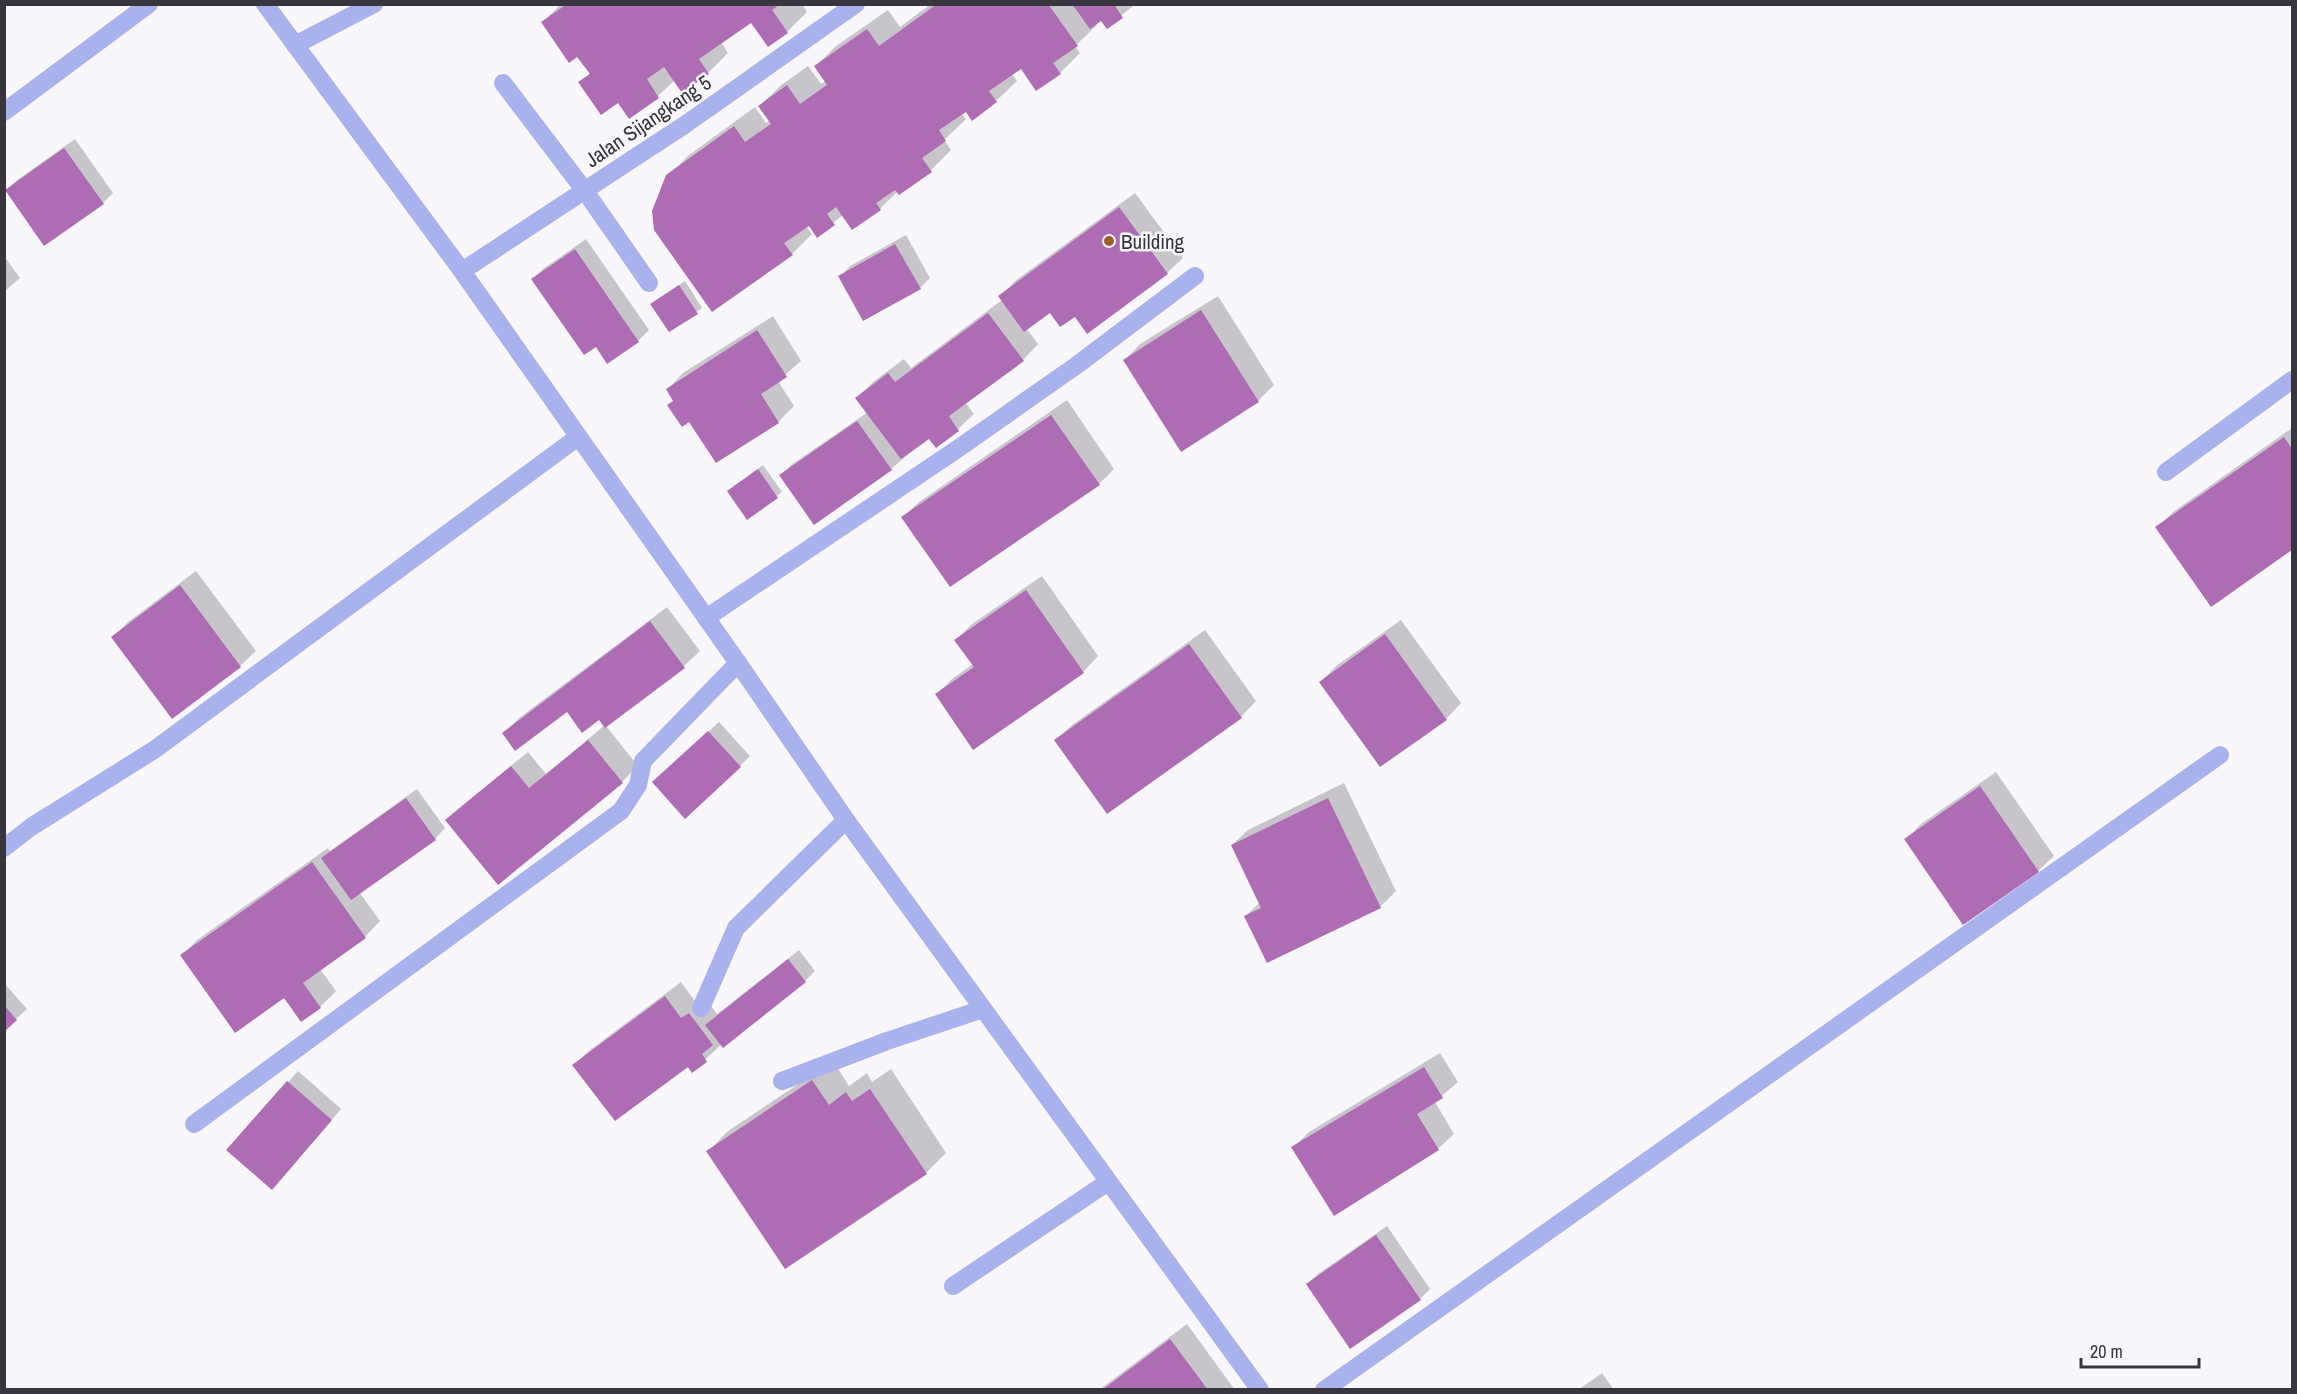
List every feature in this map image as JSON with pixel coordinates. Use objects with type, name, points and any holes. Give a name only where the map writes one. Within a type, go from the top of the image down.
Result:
[{"type":"street","points":[[4,112],[149,4]]},
{"type":"street","points":[[265,4],[462,271],[846,820],[1260,1389]]},
{"type":"street","points":[[295,45],[374,4]]},
{"type":"street","name":"Jalan Sijangkang 5","points":[[462,271],[686,124],[856,4]]},
{"type":"street","points":[[503,83],[585,191],[649,283]]},
{"type":"street","points":[[706,618],[1049,385],[1195,276]]},
{"type":"street","points":[[2166,472],[2292,380]]},
{"type":"street","points":[[4,848],[31,827],[154,750],[578,437]]},
{"type":"street","points":[[194,1124],[621,811],[638,785],[643,761],[738,663]]},
{"type":"street","points":[[1324,1389],[2220,755]]},
{"type":"street","points":[[701,1008],[736,928],[846,820]]},
{"type":"street","points":[[782,1081],[888,1041],[983,1010]]},
{"type":"street","points":[[953,1286],[1108,1182]]},
{"type":"building","points":[[567,4],[780,4],[772,10],[788,33],[768,47],[751,23],[699,59],[709,74],[682,93],[664,67],[647,79],[659,98],[629,119],[618,103],[601,115],[578,82],[590,74],[577,57],[569,63],[541,22]]},
{"type":"building","points":[[937,4],[1048,4],[1078,46],[1053,63],[1061,74],[1036,91],[1021,69],[989,91],[997,102],[972,121],[966,112],[939,130],[946,141],[922,158],[932,172],[899,195],[895,190],[876,203],[881,210],[852,230],[836,207],[827,214],[835,225],[817,238],[809,226],[784,243],[793,255],[712,312],[654,230],[652,211],[666,175],[734,126],[745,142],[771,124],[758,106],[787,85],[800,104],[827,85],[814,66],[867,29],[879,46]]},
{"type":"building","points":[[1072,4],[1114,4],[1123,18],[1107,29],[1101,21],[1090,29]]},
{"type":"building","points":[[64,148],[104,204],[44,246],[5,190]]},
{"type":"building","name":"Building","points":[[1119,207],[1168,274],[1087,334],[1075,317],[1060,327],[1050,313],[1024,332],[998,296]]},
{"type":"building","points":[[895,244],[921,289],[863,321],[838,276]]},
{"type":"building","points":[[575,249],[639,342],[607,364],[596,347],[584,355],[531,279]]},
{"type":"building","points":[[679,285],[698,314],[669,332],[650,304]]},
{"type":"building","points":[[1201,310],[1259,402],[1181,452],[1123,360]]},
{"type":"building","points":[[988,313],[1024,361],[949,416],[959,431],[936,448],[929,439],[901,459],[855,398],[888,373],[895,382]]},
{"type":"building","points":[[757,330],[787,377],[761,394],[779,423],[716,463],[689,422],[682,427],[667,405],[673,401],[666,389]]},
{"type":"building","points":[[1051,415],[1100,485],[950,587],[901,517]]},
{"type":"building","points":[[857,421],[892,470],[814,525],[779,475]]},
{"type":"building","points":[[2284,437],[2292,449],[2292,550],[2211,607],[2155,527]]},
{"type":"building","points":[[758,469],[778,498],[747,520],[727,491]]},
{"type":"building","points":[[180,585],[241,667],[172,719],[111,637]]},
{"type":"building","points":[[1026,590],[1084,673],[973,750],[935,694],[974,667],[954,640]]},
{"type":"building","points":[[650,621],[685,668],[605,728],[599,720],[582,733],[567,712],[515,751],[502,733]]},
{"type":"building","points":[[1385,634],[1447,720],[1380,767],[1319,682]]},
{"type":"building","points":[[1189,644],[1242,718],[1107,814],[1054,740]]},
{"type":"building","points":[[708,731],[741,767],[685,819],[652,782]]},
{"type":"building","points":[[588,740],[623,783],[498,885],[445,820],[511,766],[529,788]]},
{"type":"building","points":[[1980,786],[2039,872],[1963,925],[1904,839]]},
{"type":"building","points":[[406,798],[436,840],[351,900],[321,858]]},
{"type":"building","points":[[1328,798],[1381,908],[1267,963],[1244,916],[1261,908],[1231,845]]},
{"type":"building","points":[[312,862],[366,938],[303,983],[321,1008],[301,1022],[284,998],[235,1033],[180,955]]},
{"type":"building","points":[[788,959],[806,982],[723,1048],[705,1025]]},
{"type":"building","points":[[665,996],[681,1018],[689,1013],[713,1045],[702,1054],[707,1062],[692,1073],[688,1067],[615,1121],[572,1065]]},
{"type":"building","points":[[4,1005],[17,1020],[4,1032]]},
{"type":"building","points":[[1424,1067],[1443,1098],[1417,1114],[1439,1150],[1334,1216],[1291,1147]]},
{"type":"building","points":[[812,1080],[829,1105],[846,1092],[852,1101],[870,1089],[927,1174],[785,1269],[706,1151]]},
{"type":"building","points":[[287,1081],[332,1120],[272,1190],[226,1150]]},
{"type":"building","points":[[1376,1235],[1421,1300],[1350,1349],[1306,1284]]},
{"type":"building","points":[[1170,1339],[1208,1390],[1102,1390]]},
{"type":"place","name":"Building","points":[[1109,241]]}]
